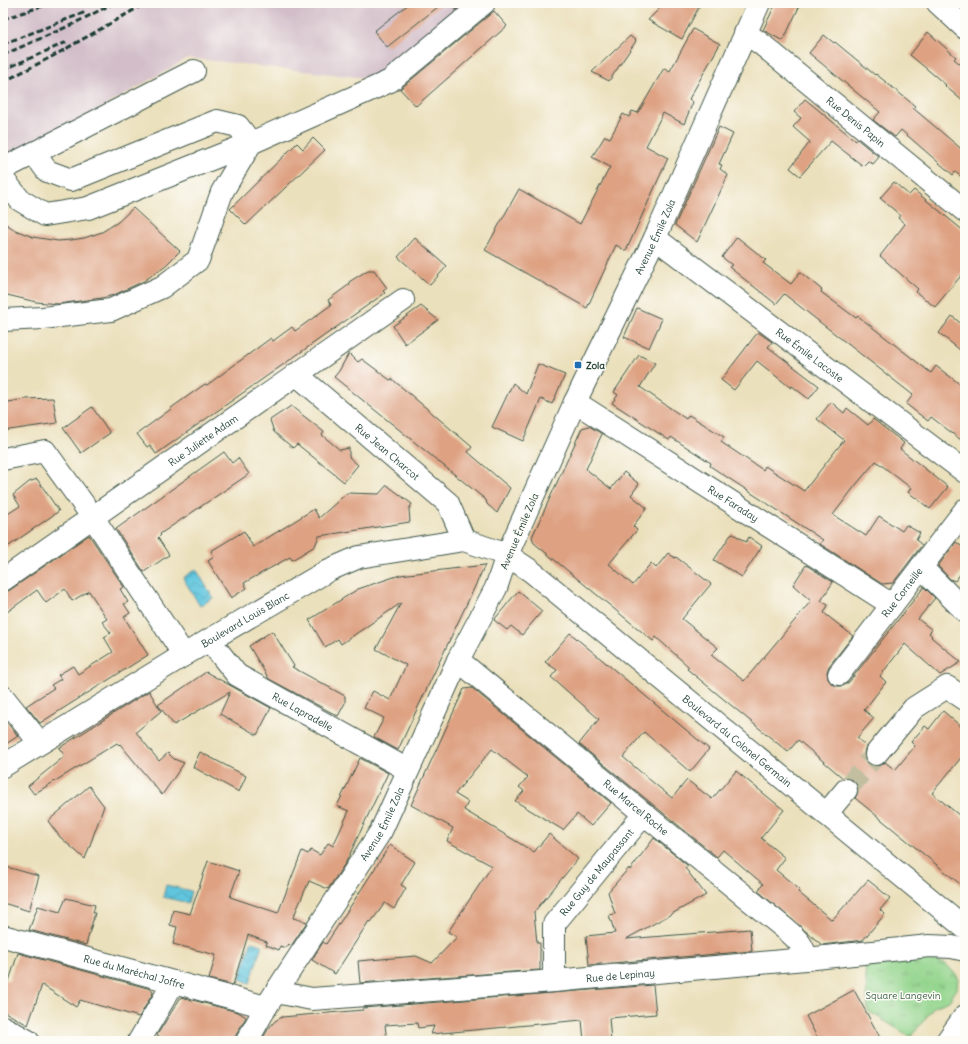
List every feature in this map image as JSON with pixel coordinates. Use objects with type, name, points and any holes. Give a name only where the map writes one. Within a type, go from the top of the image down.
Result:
[{"type":"street","points":[[3,179],[20,200],[45,215],[88,208],[251,143],[390,81],[484,3]]},
{"type":"street","name":"Avenue Émile Zola","points":[[247,1041],[271,1000],[381,831],[458,660],[496,588],[507,555],[575,402],[655,238],[759,3]]},
{"type":"street","points":[[938,3],[965,28]]},
{"type":"street","name":"Rue Denis Papin","points":[[745,33],[760,43],[965,211]]},
{"type":"street","points":[[3,169],[194,71]]},
{"type":"street","points":[[34,153],[47,170],[71,180],[217,121],[238,126],[251,143]]},
{"type":"street","points":[[3,320],[43,318],[110,310],[162,287],[198,260],[222,192],[251,143]]},
{"type":"street","name":"Rue Émile Lacoste","points":[[655,238],[965,472]]},
{"type":"street","name":"Rue Juliette Adam","points":[[3,580],[92,516],[403,300]]},
{"type":"street","name":"Rue Jean Charcot","points":[[296,374],[448,503],[464,540]]},
{"type":"street","name":"Rue Faraday","points":[[575,402],[892,605]]},
{"type":"street","points":[[3,459],[45,451],[92,516],[184,655]]},
{"type":"street","name":"Rue Corneille","points":[[838,674],[965,510]]},
{"type":"street","name":"Boulevard Louis Blanc","points":[[3,766],[209,640],[328,570],[347,562],[359,558],[464,540],[507,555]]},
{"type":"street","name":"Boulevard du Colonel Germain","points":[[507,555],[531,571],[965,928]]},
{"type":"street","points":[[921,567],[965,611]]},
{"type":"street","name":"Rue Lapradelle","points":[[209,640],[237,675],[408,770]]},
{"type":"street","name":"Rue Marcel Roche","points":[[458,660],[789,932],[801,944],[805,951],[806,959]]},
{"type":"street","points":[[876,754],[914,708],[947,686],[965,699]]},
{"type":"street","points":[[3,697],[40,743]]},
{"type":"street","points":[[826,814],[846,790]]},
{"type":"street","name":"Rue Guy de Maupassant","points":[[554,981],[554,924],[644,814]]},
{"type":"street","name":"Rue du Maréchal Joffre","points":[[3,936],[174,982],[271,1000]]},
{"type":"street","name":"Rue de Lepinay","points":[[271,1000],[312,999],[554,981],[806,959],[929,946],[952,947],[965,950]]},
{"type":"street","points":[[139,1041],[174,982]]},
{"type":"street","points":[[948,1041],[965,1016]]},
{"type":"street","points":[[4,1029],[28,1041]]},
{"type":"shaded area","points":[[3,3],[480,3],[394,81],[188,58],[52,137],[3,159]]},
{"type":"green space","name":"Square Langevin","points":[[933,959],[947,965],[958,977],[957,989],[949,1001],[934,1007],[911,1037],[868,1011],[865,967]]},
{"type":"water","points":[[196,569],[213,598],[200,606],[183,578]]},
{"type":"water","points":[[166,885],[191,891],[188,903],[163,897]]},
{"type":"water","points":[[251,942],[262,945],[250,983],[240,979]]},
{"type":"building","points":[[410,3],[443,3],[387,47],[374,31]]},
{"type":"building","points":[[449,3],[464,3],[456,10]]},
{"type":"building","points":[[665,3],[701,3],[682,39],[648,20]]},
{"type":"building","points":[[776,3],[801,3],[783,41],[763,30]]},
{"type":"building","points":[[494,11],[507,26],[416,106],[400,89]]},
{"type":"building","points":[[693,29],[720,44],[689,99],[693,102],[684,124],[663,113],[646,146],[668,158],[626,251],[616,245],[587,308],[485,250],[519,189],[580,224],[610,167],[592,157],[605,136],[610,138],[623,114],[629,117],[632,111],[638,113],[664,68],[670,71]]},
{"type":"building","points":[[928,32],[956,57],[954,59],[965,68],[965,103],[910,55]]},
{"type":"building","points":[[824,35],[834,43],[835,42],[915,106],[913,108],[965,152],[965,179],[955,172],[953,175],[901,130],[895,137],[873,120],[880,112],[809,53]]},
{"type":"building","points":[[630,36],[636,41],[609,81],[592,72]]},
{"type":"building","points":[[805,99],[856,141],[857,139],[879,157],[873,164],[868,161],[863,166],[831,141],[800,176],[790,168],[810,142],[793,127],[801,118],[794,112]]},
{"type":"building","points":[[719,127],[733,134],[719,164],[722,165],[720,169],[728,175],[697,242],[675,225]]},
{"type":"building","points":[[313,138],[325,150],[246,225],[230,209],[297,143],[303,149]]},
{"type":"building","points":[[894,182],[909,195],[914,190],[965,232],[965,271],[935,307],[916,292],[918,289],[880,256],[905,224],[898,218],[900,215],[880,198]]},
{"type":"building","points":[[133,208],[180,251],[166,265],[144,281],[114,295],[58,304],[36,302],[3,294],[3,222],[15,230],[33,237],[58,241],[71,240],[84,238],[102,232],[118,222]]},
{"type":"building","points":[[737,237],[766,260],[763,263],[791,284],[800,272],[822,290],[821,292],[856,318],[858,316],[931,373],[936,366],[965,388],[965,443],[931,417],[928,421],[906,404],[913,395],[784,294],[776,304],[729,267],[732,265],[722,257]]},
{"type":"building","points":[[415,238],[447,266],[430,285],[398,257]]},
{"type":"building","points":[[368,270],[374,270],[387,288],[383,291],[385,293],[156,454],[150,445],[147,447],[137,434],[171,408],[205,384],[207,385],[271,338],[273,341],[292,327],[295,331],[331,305],[328,300],[350,284],[349,282]]},
{"type":"building","points":[[421,306],[438,320],[405,344],[393,326]]},
{"type":"building","points":[[637,308],[662,319],[649,348],[624,337]]},
{"type":"building","points":[[952,316],[965,327],[965,354],[939,333]]},
{"type":"building","points":[[758,332],[772,342],[768,347],[819,386],[809,399],[792,386],[791,388],[757,361],[734,390],[721,380]]},
{"type":"building","points":[[349,353],[358,362],[362,359],[390,380],[392,379],[472,447],[468,452],[510,488],[497,513],[487,504],[486,500],[334,377]]},
{"type":"building","points":[[639,355],[655,363],[640,387],[686,419],[689,415],[724,437],[721,442],[763,470],[765,466],[804,491],[844,440],[817,419],[831,402],[844,413],[847,408],[868,425],[873,419],[904,443],[900,449],[948,487],[930,509],[908,492],[911,488],[876,461],[833,515],[866,536],[879,516],[902,531],[906,525],[920,533],[916,540],[922,545],[893,583],[882,584],[820,544],[823,540],[710,466],[711,463],[671,437],[669,440],[612,403],[618,395],[614,392]]},
{"type":"building","points":[[538,364],[565,375],[552,404],[541,399],[523,441],[492,427],[513,383],[526,394]]},
{"type":"building","points":[[53,398],[57,423],[3,431],[3,403],[26,399]]},
{"type":"building","points":[[291,406],[324,432],[322,435],[340,450],[349,448],[349,457],[358,465],[344,482],[297,444],[293,448],[274,432],[270,420]]},
{"type":"building","points":[[92,407],[110,433],[81,453],[63,428]]},
{"type":"building","points":[[589,426],[602,434],[586,469],[611,489],[624,472],[639,484],[631,495],[647,508],[633,526],[637,530],[609,564],[633,585],[651,563],[656,568],[668,553],[675,558],[676,557],[711,584],[682,619],[718,648],[711,655],[744,681],[811,601],[793,585],[806,565],[833,582],[821,601],[828,605],[824,613],[853,636],[829,666],[827,672],[828,679],[832,684],[837,686],[843,686],[849,682],[924,587],[935,598],[918,619],[932,630],[929,633],[932,636],[931,637],[961,662],[940,675],[905,644],[880,676],[886,682],[864,710],[874,718],[857,738],[866,746],[864,758],[868,763],[874,766],[880,766],[885,762],[895,770],[915,746],[911,742],[925,726],[929,729],[943,711],[965,730],[965,753],[932,793],[965,820],[965,888],[855,798],[858,792],[858,786],[854,780],[843,778],[798,740],[788,752],[687,669],[689,667],[656,637],[653,641],[534,543],[532,537],[582,428]]},
{"type":"building","points":[[224,452],[232,463],[238,458],[249,474],[160,534],[161,535],[158,538],[169,555],[144,572],[116,529]]},
{"type":"building","points":[[37,479],[59,511],[3,550],[3,517],[20,506],[13,495],[29,482]]},
{"type":"building","points":[[387,485],[412,504],[409,509],[410,522],[319,536],[315,546],[292,560],[290,557],[244,583],[247,588],[231,598],[208,561],[214,557],[211,551],[244,531],[253,547],[314,509],[319,518],[347,493],[379,494]]},
{"type":"building","points":[[732,533],[746,542],[749,537],[762,546],[742,577],[714,560]]},
{"type":"building","points":[[89,535],[124,587],[120,589],[128,602],[124,604],[130,613],[124,617],[148,655],[40,723],[26,706],[54,688],[51,685],[61,679],[58,675],[73,666],[78,674],[113,652],[104,637],[111,633],[102,622],[107,619],[89,591],[72,601],[65,589],[46,603],[37,590],[3,615],[3,593],[10,590]]},
{"type":"building","points":[[956,542],[965,549],[965,568],[955,581],[950,579],[938,566]]},
{"type":"building","points":[[485,565],[398,750],[374,737],[384,718],[364,708],[373,691],[390,700],[406,665],[376,649],[401,603],[341,644],[338,639],[325,647],[309,620],[358,589],[400,575]]},
{"type":"building","points":[[518,591],[542,611],[522,635],[511,626],[507,630],[494,620]]},
{"type":"building","points":[[272,631],[294,666],[292,667],[345,696],[345,703],[338,716],[269,679],[249,646]]},
{"type":"building","points":[[570,633],[709,749],[690,772],[644,732],[623,757],[650,780],[672,798],[687,780],[712,799],[736,771],[784,810],[761,838],[785,858],[776,870],[800,890],[798,892],[832,920],[868,880],[890,898],[880,910],[885,914],[863,940],[822,945],[758,891],[763,884],[723,850],[717,857],[579,744],[599,719],[551,677],[557,670],[545,662]]},
{"type":"building","points":[[206,672],[271,708],[257,735],[220,714],[230,692],[174,725],[158,705]]},
{"type":"building","points":[[472,688],[611,803],[591,826],[577,814],[563,830],[515,801],[524,791],[519,787],[528,777],[492,749],[455,794],[468,802],[464,810],[534,852],[549,834],[578,859],[534,912],[537,943],[540,943],[540,970],[360,983],[358,961],[416,956],[432,963],[457,937],[448,932],[492,866],[447,841],[453,828],[411,805],[464,689]]},
{"type":"building","points":[[149,691],[161,711],[136,732],[159,761],[168,753],[174,759],[184,763],[162,795],[120,744],[119,745],[117,743],[34,794],[28,786],[65,756],[59,748]]},
{"type":"building","points":[[4,719],[18,736],[3,746],[3,720]]},
{"type":"building","points":[[200,752],[246,776],[239,792],[193,767]]},
{"type":"building","points":[[360,758],[388,773],[346,862],[328,889],[309,881],[293,918],[307,922],[291,946],[289,944],[286,948],[280,946],[279,950],[266,945],[267,942],[248,935],[233,985],[209,979],[216,955],[173,944],[177,927],[170,925],[173,910],[190,914],[208,861],[239,871],[230,897],[278,913],[302,851],[308,854],[311,850],[320,855],[328,843],[333,846],[349,811],[337,806]]},
{"type":"building","points":[[89,786],[104,806],[85,859],[60,837],[48,821]]},
{"type":"building","points":[[654,838],[688,866],[685,868],[706,895],[626,939],[750,929],[752,951],[589,965],[586,936],[615,933],[609,915],[615,914],[608,892],[629,868],[630,870]]},
{"type":"building","points":[[390,845],[415,862],[401,885],[406,888],[394,909],[385,903],[371,922],[369,921],[335,974],[312,960],[323,942],[326,944]]},
{"type":"building","points":[[3,866],[39,876],[29,911],[3,903]]},
{"type":"building","points":[[66,898],[95,905],[93,913],[95,913],[86,945],[29,930],[38,906],[60,912]]},
{"type":"building","points":[[18,953],[151,989],[153,993],[139,1017],[80,1000],[76,1007],[42,985],[28,1025],[3,1011],[3,978],[9,981]]},
{"type":"building","points":[[653,985],[656,1014],[609,1018],[611,1041],[584,1041],[582,1020],[431,1034],[434,1026],[418,1028],[417,1023],[385,1025],[387,1041],[261,1041],[275,1021],[282,1017],[363,1010],[363,1008]]},
{"type":"building","points":[[854,990],[882,1041],[819,1041],[806,1016]]},
{"type":"building","points":[[181,997],[238,1012],[246,1017],[236,1035],[235,1041],[168,1041],[157,1035]]},
{"type":"tunnel","points":[[846,790],[876,754]]},
{"type":"railway","points":[[3,19],[52,3]]},
{"type":"railway","points":[[3,55],[71,25],[114,3]]},
{"type":"railway","points":[[3,82],[55,55],[146,3]]},
{"type":"railway","points":[[3,44],[86,12]]},
{"type":"railway","points":[[3,70],[67,42]]},
{"type":"place","name":"Zola","points":[[578,365]]}]
